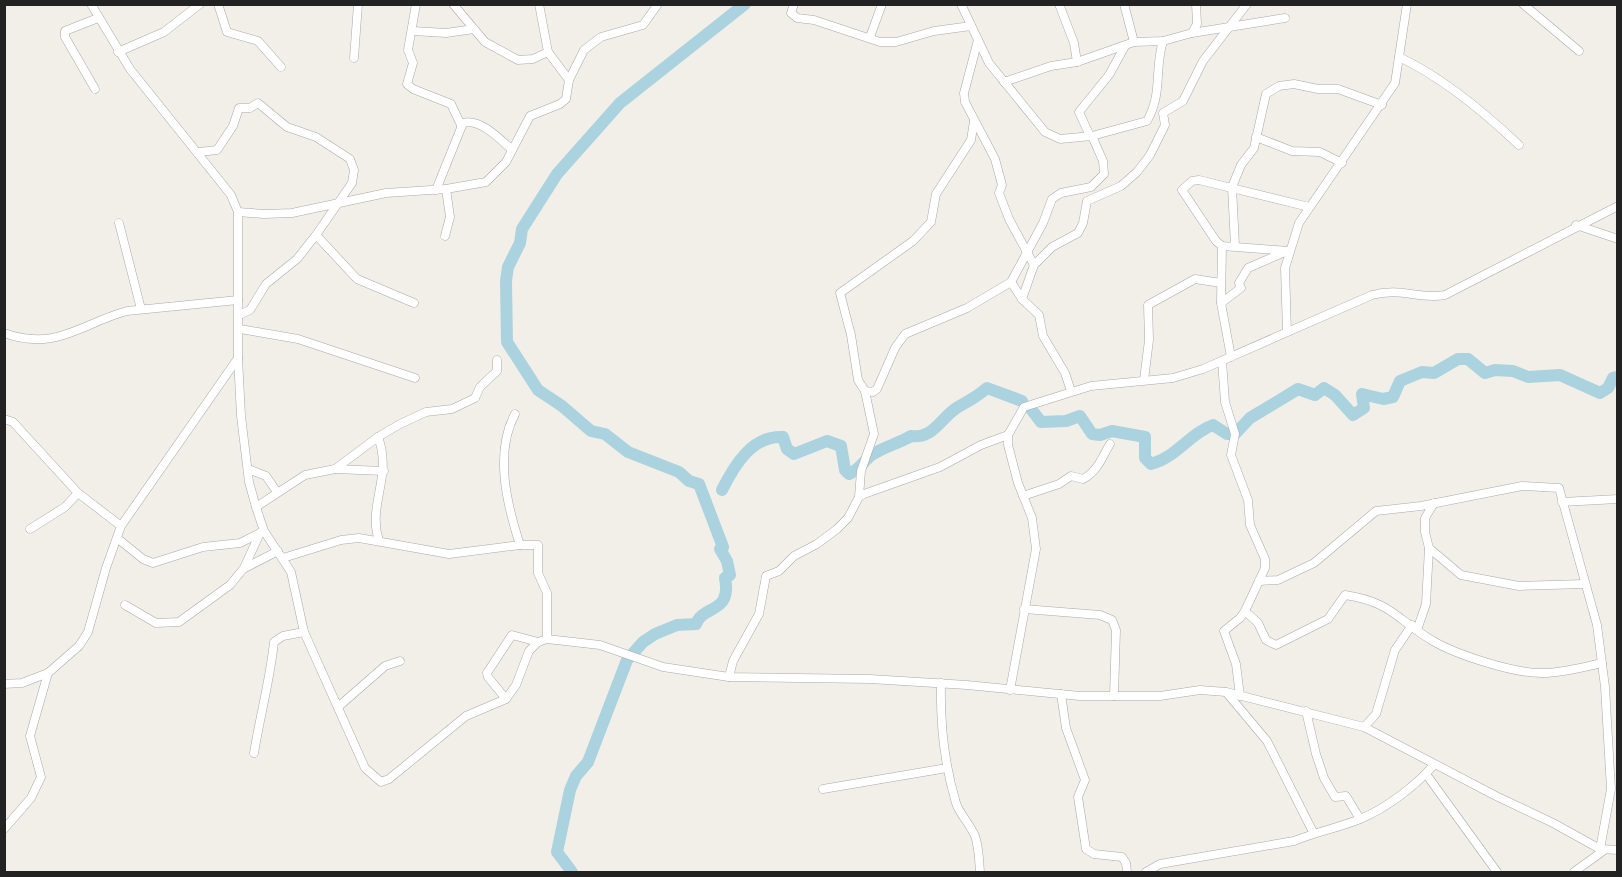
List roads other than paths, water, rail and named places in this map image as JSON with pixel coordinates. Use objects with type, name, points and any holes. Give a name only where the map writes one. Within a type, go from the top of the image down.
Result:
[{"type":"street","points":[[91,4],[118,52],[227,189],[238,212],[240,329],[238,358],[248,469],[262,532],[281,555],[295,585],[304,633],[365,768],[381,782],[394,776],[466,716],[506,699],[516,685],[529,651],[538,642],[547,639],[600,645],[663,667],[729,677],[941,683],[1060,694],[1114,696],[1160,696],[1200,690],[1226,692],[1364,727],[1602,850],[1617,850]]},
{"type":"street","points":[[118,52],[164,32],[200,4]]},
{"type":"street","points":[[218,4],[226,32],[258,41],[281,67]]},
{"type":"street","points":[[354,58],[358,4]]},
{"type":"street","points":[[416,4],[408,50],[413,63],[407,84],[413,89],[451,104],[461,124]]},
{"type":"street","points":[[453,4],[485,42],[522,62],[548,52]]},
{"type":"street","points":[[539,4],[548,52],[569,80]]},
{"type":"street","points":[[238,212],[279,214],[386,193],[446,189],[486,182],[500,170],[530,116],[560,104],[566,99],[569,80],[584,50],[594,40],[643,25],[658,4]]},
{"type":"street","points":[[794,4],[791,13],[795,17],[870,37],[880,42],[896,42],[934,31],[971,26]]},
{"type":"street","points":[[870,37],[882,4]]},
{"type":"street","points":[[961,4],[989,63],[1045,132],[1060,139],[1091,136],[1147,121],[1157,99],[1159,56],[1163,41]]},
{"type":"street","points":[[1059,4],[1074,42],[1077,62]]},
{"type":"street","points":[[1124,4],[1134,42]]},
{"type":"street","points":[[1192,33],[1197,24],[1196,4]]},
{"type":"street","points":[[1022,299],[1034,265],[1052,247],[1078,233],[1083,223],[1087,201],[1121,186],[1137,172],[1150,155],[1165,125],[1163,113],[1183,101],[1203,61],[1247,4]]},
{"type":"street","points":[[1287,332],[1285,268],[1299,223],[1395,83],[1407,4]]},
{"type":"street","points":[[1523,4],[1578,51]]},
{"type":"street","points":[[95,89],[64,37],[65,31],[98,18]]},
{"type":"street","points":[[1004,82],[1051,66],[1077,62],[1134,42],[1163,41],[1229,26],[1285,18]]},
{"type":"street","points":[[413,31],[446,33],[474,29]]},
{"type":"street","points":[[978,40],[964,93],[974,122],[995,159],[1002,185],[999,193],[1034,265]]},
{"type":"street","points":[[865,391],[873,392],[877,389],[895,348],[909,331],[967,308],[1011,282],[1027,254],[1052,199],[1061,193],[1091,187],[1104,174],[1103,161],[1079,112],[1109,75],[1125,46]]},
{"type":"street","points":[[1399,57],[1416,65],[1495,123],[1519,145]]},
{"type":"street","points":[[1235,246],[1233,187],[1241,165],[1254,148],[1263,98],[1279,86],[1288,84],[1318,89],[1338,89],[1382,105]]},
{"type":"street","points":[[199,152],[219,148],[233,126],[239,108],[260,104],[287,128],[316,137],[350,159],[354,170],[352,183],[297,259],[266,284],[250,310],[239,315]]},
{"type":"street","points":[[436,190],[461,124],[467,121],[489,130],[512,150]]},
{"type":"street","points":[[729,677],[733,661],[759,614],[766,576],[779,571],[794,556],[817,544],[837,529],[848,518],[859,497],[861,471],[874,434],[865,391],[858,380],[851,335],[840,292],[913,242],[932,222],[936,194],[968,146],[974,122]]},
{"type":"street","points":[[1257,137],[1292,151],[1320,152],[1342,163]]},
{"type":"street","points":[[1289,252],[1222,246],[1216,241],[1182,190],[1192,181],[1199,180],[1309,207]]},
{"type":"street","points":[[445,236],[450,217],[446,189]]},
{"type":"street","points":[[859,497],[940,467],[981,445],[1008,435],[1024,407],[1071,391],[1120,381],[1173,378],[1222,361],[1287,332],[1298,330],[1353,303],[1385,292],[1409,292],[1433,297],[1445,295],[1533,251],[1576,225],[1617,206]]},
{"type":"street","points":[[119,223],[141,309]]},
{"type":"street","points":[[1576,225],[1617,239]]},
{"type":"street","points":[[316,235],[357,279],[414,303]]},
{"type":"street","points":[[1222,246],[1221,303],[1231,357]]},
{"type":"street","points":[[1221,303],[1239,292],[1241,288],[1239,283],[1248,268],[1289,252]]},
{"type":"street","points":[[1144,380],[1149,340],[1148,305],[1195,279],[1221,283]]},
{"type":"street","points":[[1011,282],[1022,299],[1039,315],[1043,336],[1065,373],[1071,391]]},
{"type":"street","points":[[4,333],[30,338],[66,336],[112,315],[141,309],[180,308],[238,300]]},
{"type":"street","points":[[240,329],[277,333],[415,378]]},
{"type":"street","points":[[4,684],[22,683],[48,673],[70,656],[88,632],[122,526],[238,358]]},
{"type":"street","points":[[335,469],[378,437],[420,414],[452,409],[475,398],[480,387],[498,370],[497,360]]},
{"type":"street","points":[[1222,361],[1225,402],[1235,434],[1231,455],[1248,500],[1250,525],[1265,559],[1265,568],[1245,611],[1224,631],[1236,664],[1240,696]]},
{"type":"street","points":[[515,414],[507,428],[505,481],[520,545]]},
{"type":"street","points":[[4,419],[13,422],[78,493],[122,526]]},
{"type":"street","points":[[1008,435],[1023,495],[1032,518],[1036,549],[1010,690]]},
{"type":"street","points":[[378,437],[383,450],[384,471],[375,520],[379,541]]},
{"type":"street","points":[[1023,495],[1059,484],[1071,476],[1083,479],[1089,476],[1100,464],[1110,444]]},
{"type":"street","points":[[248,469],[266,476],[277,492]]},
{"type":"street","points":[[256,507],[305,475],[335,469],[384,471]]},
{"type":"street","points":[[1259,581],[1278,580],[1314,563],[1368,515],[1376,511],[1538,485],[1560,488],[1584,584],[1597,625],[1611,789],[1602,850],[1574,873]]},
{"type":"street","points":[[30,529],[65,507],[78,493]]},
{"type":"street","points":[[1562,502],[1617,499]]},
{"type":"street","points":[[1364,727],[1376,714],[1395,650],[1414,628],[1426,604],[1429,548],[1425,518],[1434,503]]},
{"type":"street","points":[[117,538],[143,559],[153,563],[203,547],[240,543],[262,532]]},
{"type":"street","points":[[125,605],[156,622],[168,624],[179,622],[230,585],[244,568],[262,532]]},
{"type":"street","points":[[244,568],[281,555],[341,540],[359,538],[422,552],[448,554],[538,545],[538,573],[547,593],[547,639]]},
{"type":"street","points":[[1429,548],[1461,575],[1520,586],[1584,584]]},
{"type":"street","points":[[1245,611],[1258,623],[1266,640],[1273,645],[1285,643],[1328,619],[1345,595],[1373,601],[1434,641],[1461,653],[1534,673],[1602,663]]},
{"type":"street","points":[[1024,609],[1100,615],[1112,620],[1116,630],[1114,696]]},
{"type":"street","points":[[254,753],[262,703],[270,679],[274,642],[283,636],[304,633]]},
{"type":"street","points":[[506,699],[487,673],[512,635],[538,642]]},
{"type":"street","points":[[338,707],[385,666],[400,662]]},
{"type":"street","points":[[4,829],[31,798],[41,777],[30,736],[48,673]]},
{"type":"street","points":[[941,683],[940,723],[947,768],[957,807],[975,835],[980,873]]},
{"type":"street","points":[[1226,692],[1267,741],[1313,832]]},
{"type":"street","points":[[1060,694],[1066,728],[1085,780],[1078,797],[1086,849],[1094,854],[1122,857],[1126,863],[1127,873]]},
{"type":"street","points":[[1306,711],[1324,778],[1335,797],[1346,796],[1360,819]]},
{"type":"street","points":[[1146,873],[1160,864],[1212,853],[1269,847],[1360,819],[1382,808],[1426,774],[1434,765]]},
{"type":"street","points":[[824,789],[947,768]]},
{"type":"street","points":[[1426,774],[1497,873]]},
{"type":"waterway","points":[[572,872],[557,852],[570,790],[576,776],[588,762],[627,660],[643,642],[655,634],[677,625],[696,624],[705,613],[725,598],[725,578],[730,575],[727,561],[720,549],[723,547],[699,484],[689,481],[679,472],[628,452],[605,434],[591,431],[562,406],[538,390],[507,342],[506,281],[508,267],[520,243],[522,229],[557,174],[620,103],[745,4]]},
{"type":"waterway","points":[[1031,409],[1041,422],[1066,421],[1080,416],[1092,434],[1100,435],[1112,431],[1145,437],[1145,458],[1151,464],[1168,456],[1213,425],[1227,434],[1235,434],[1250,418],[1298,389],[1315,395],[1324,388],[1335,395],[1353,415],[1364,408],[1362,394],[1383,399],[1393,397],[1400,381],[1422,372],[1434,373],[1458,359],[1468,359],[1485,373],[1495,370],[1513,371],[1528,377],[1560,375],[1600,393],[1608,388],[1613,378],[1618,377]]},
{"type":"waterway","points":[[722,490],[732,471],[745,454],[762,441],[772,438],[783,437],[787,449],[794,454],[827,441],[841,446],[845,470],[849,474],[871,455],[911,436],[919,436],[931,431],[952,411],[987,388],[1022,401]]}]
